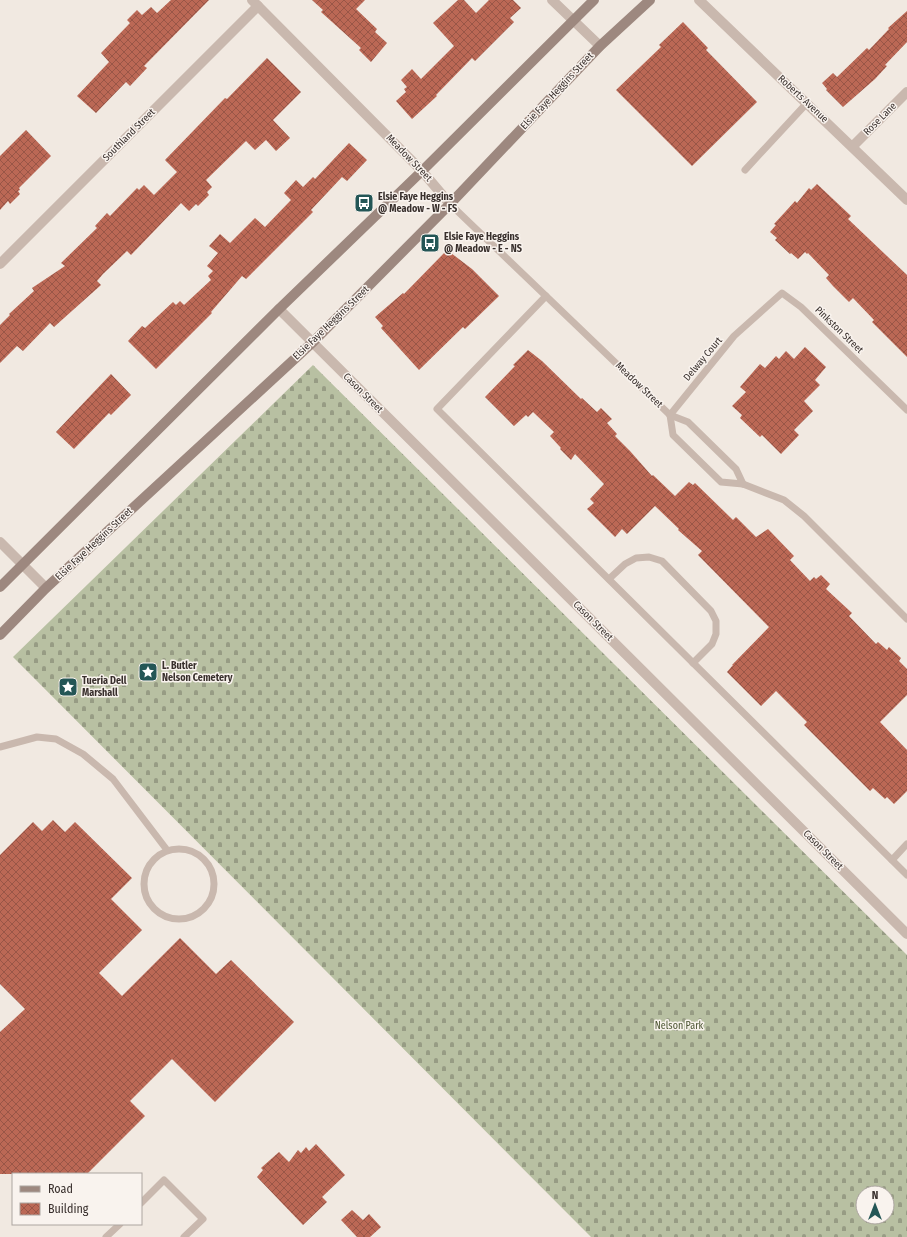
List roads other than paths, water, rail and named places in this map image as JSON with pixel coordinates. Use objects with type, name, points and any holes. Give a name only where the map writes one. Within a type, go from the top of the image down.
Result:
[{"type":"main road","points":[[0,587],[279,309],[422,171],[594,0]]},
{"type":"main road","name":"Elsie Faye Heggins Street","points":[[0,635],[46,588],[312,342],[450,204],[600,46],[650,0]]},
{"type":"street","points":[[552,0],[600,46]]},
{"type":"street","name":"Roberts Avenue","points":[[698,0],[853,146],[907,200]]},
{"type":"street","name":"Meadow Street","points":[[255,3],[422,171],[450,204]]},
{"type":"street","name":"Southland Street","points":[[0,264],[255,3]]},
{"type":"street","name":"Rose Lane","points":[[853,146],[907,92]]},
{"type":"street","name":"Cason Street","points":[[279,309],[907,934]]},
{"type":"street","points":[[0,542],[46,588]]},
{"type":"lane","points":[[745,170],[807,103]]},
{"type":"lane","name":"Meadow Street","points":[[450,204],[670,415],[688,422],[736,469],[743,484]]},
{"type":"lane","name":"Pinkston Street","points":[[753,318],[782,293],[801,307],[907,410]]},
{"type":"lane","points":[[546,296],[437,409],[907,875]]},
{"type":"lane","name":"Delway Court","points":[[670,415],[734,336],[753,318]]},
{"type":"lane","name":"Meadow Street","points":[[670,415],[673,435],[720,482],[743,484],[784,500],[804,516],[907,619]]},
{"type":"lane","points":[[609,579],[626,564],[636,558],[649,557],[662,561],[710,611],[716,621],[716,634],[712,644],[693,663]]},
{"type":"lane","points":[[0,748],[37,737],[56,739],[83,754],[113,779],[167,850]]},
{"type":"lane","points":[[892,860],[907,844]]},
{"type":"lane","points":[[179,848],[191,850],[201,856],[209,865],[213,876],[214,888],[210,900],[203,909],[193,916],[182,919],[170,918],[160,914],[151,906],[146,896],[144,885],[145,874],[150,864],[157,856],[167,850],[179,848]]},
{"type":"lane","points":[[142,1202],[164,1180],[203,1219],[184,1237]]},
{"type":"lane","points":[[106,1237],[119,1225]]},
{"type":"place","name":"Elsie Faye Heggins @ Meadow - W - FS","points":[[364,203]]},
{"type":"place","name":"Elsie Faye Heggins @ Meadow - E - NS","points":[[430,243]]},
{"type":"place","name":"L. Butler Nelson Cemetery","points":[[148,672]]},
{"type":"place","name":"Tueria Dell Marshall","points":[[68,687]]},
{"type":"park label","name":"Nelson Park","points":[[679,1026]]}]
